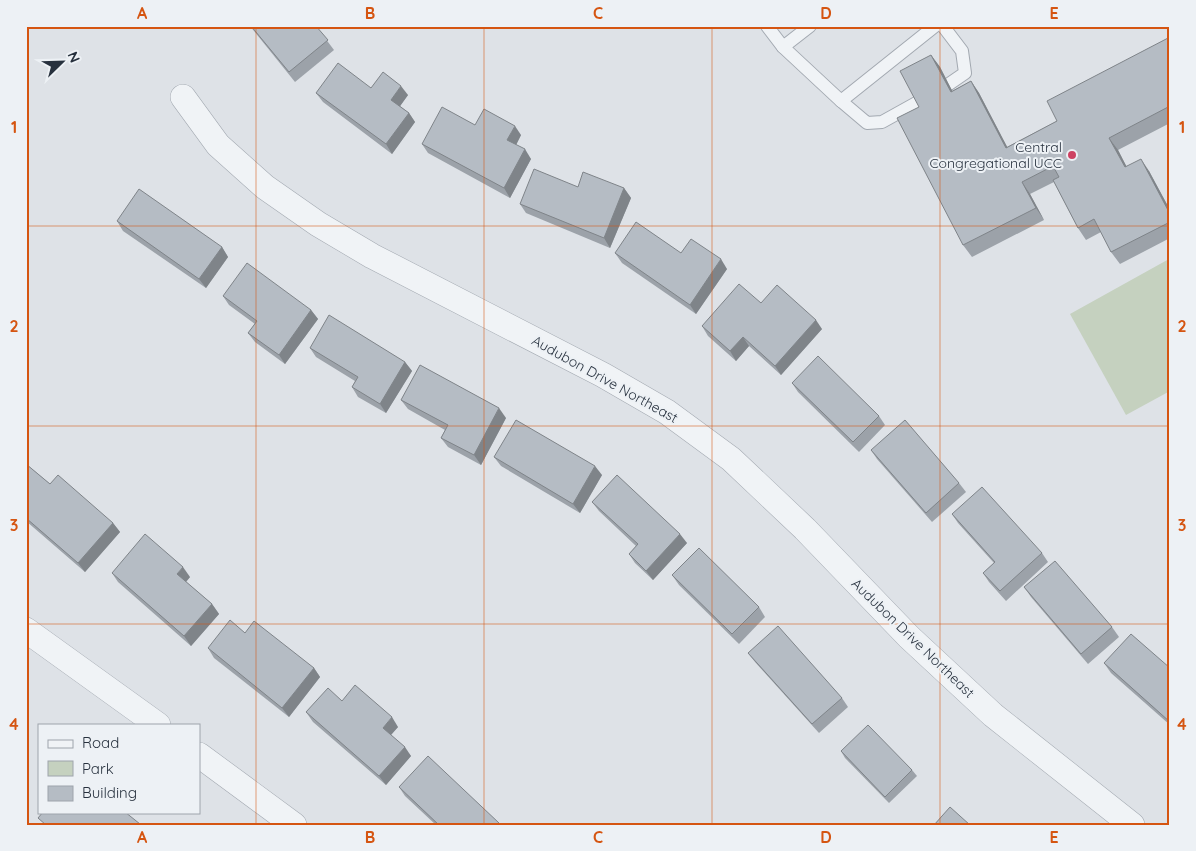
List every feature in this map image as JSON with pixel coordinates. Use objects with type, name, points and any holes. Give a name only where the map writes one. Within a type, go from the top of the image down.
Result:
[{"type":"street","name":"Audubon Drive Northeast","points":[[183,97],[218,145],[265,187],[318,224],[372,256],[603,375],[659,407],[731,459],[805,529],[909,637],[986,709],[1132,825]]},
{"type":"street","points":[[26,630],[157,724]]},
{"type":"street","points":[[200,755],[294,825]]},
{"type":"lane","points":[[767,26],[784,47],[867,123],[882,122],[918,102]]},
{"type":"lane","points":[[784,47],[810,26]]},
{"type":"lane","points":[[841,101],[935,26]]},
{"type":"lane","points":[[943,26],[962,51],[965,73],[949,84]]},
{"type":"green space","points":[[1169,259],[1170,391],[1126,415],[1070,314]]},
{"type":"building","points":[[251,26],[316,26],[328,40],[289,72]]},
{"type":"building","name":"Central Congregational UCC","points":[[1170,37],[1170,106],[1109,138],[1125,167],[1141,159],[1170,214],[1170,222],[1111,252],[1094,219],[1078,228],[1053,180],[1059,177],[1053,166],[1022,182],[1036,208],[963,245],[897,118],[919,107],[900,71],[931,55],[951,92],[971,81],[1006,148],[1057,121],[1047,101]]},
{"type":"building","points":[[338,63],[371,88],[383,72],[401,86],[391,100],[409,113],[386,144],[316,93]]},
{"type":"building","points":[[442,107],[475,125],[484,109],[515,126],[507,140],[525,149],[504,188],[422,144]]},
{"type":"building","points":[[534,169],[578,187],[583,172],[624,188],[604,238],[520,204]]},
{"type":"building","points":[[139,189],[222,247],[199,279],[117,221]]},
{"type":"building","points":[[636,222],[681,253],[691,239],[721,259],[690,305],[615,253]]},
{"type":"building","points":[[247,263],[311,310],[279,355],[248,333],[257,321],[223,296]]},
{"type":"building","points":[[739,284],[761,303],[777,285],[816,320],[775,366],[743,337],[730,351],[702,326]]},
{"type":"building","points":[[329,315],[405,362],[380,404],[352,387],[358,377],[310,348]]},
{"type":"building","points":[[818,356],[879,416],[853,442],[792,383]]},
{"type":"building","points":[[420,365],[499,408],[474,455],[441,438],[448,425],[401,400]]},
{"type":"building","points":[[516,420],[595,466],[573,504],[494,457]]},
{"type":"building","points":[[905,420],[959,483],[926,513],[871,450]]},
{"type":"building","points":[[26,464],[50,484],[58,475],[113,523],[78,563],[26,518]]},
{"type":"building","points":[[617,475],[680,534],[646,571],[629,554],[638,544],[592,502]]},
{"type":"building","points":[[982,487],[1042,553],[1000,591],[983,573],[995,562],[952,514]]},
{"type":"building","points":[[145,534],[183,567],[177,574],[212,604],[184,636],[112,573]]},
{"type":"building","points":[[699,548],[759,607],[732,634],[672,575]]},
{"type":"building","points":[[1055,561],[1112,627],[1081,654],[1024,587]]},
{"type":"building","points":[[230,620],[245,633],[254,621],[314,668],[282,708],[208,648]]},
{"type":"building","points":[[778,626],[842,698],[812,724],[748,653]]},
{"type":"building","points":[[1131,634],[1170,668],[1170,722],[1104,663]]},
{"type":"building","points":[[355,685],[392,717],[383,728],[405,747],[379,776],[306,712],[328,688],[342,701]]},
{"type":"building","points":[[868,725],[912,770],[885,797],[841,751]]},
{"type":"building","points":[[428,756],[499,823],[497,825],[439,825],[399,787]]},
{"type":"building","points":[[950,807],[970,825],[934,825]]},
{"type":"building","points":[[41,814],[128,814],[140,824],[83,825],[81,823],[80,825],[46,825],[38,818]]},
{"type":"place","name":"Central Congregational UCC","points":[[1072,155]]}]
